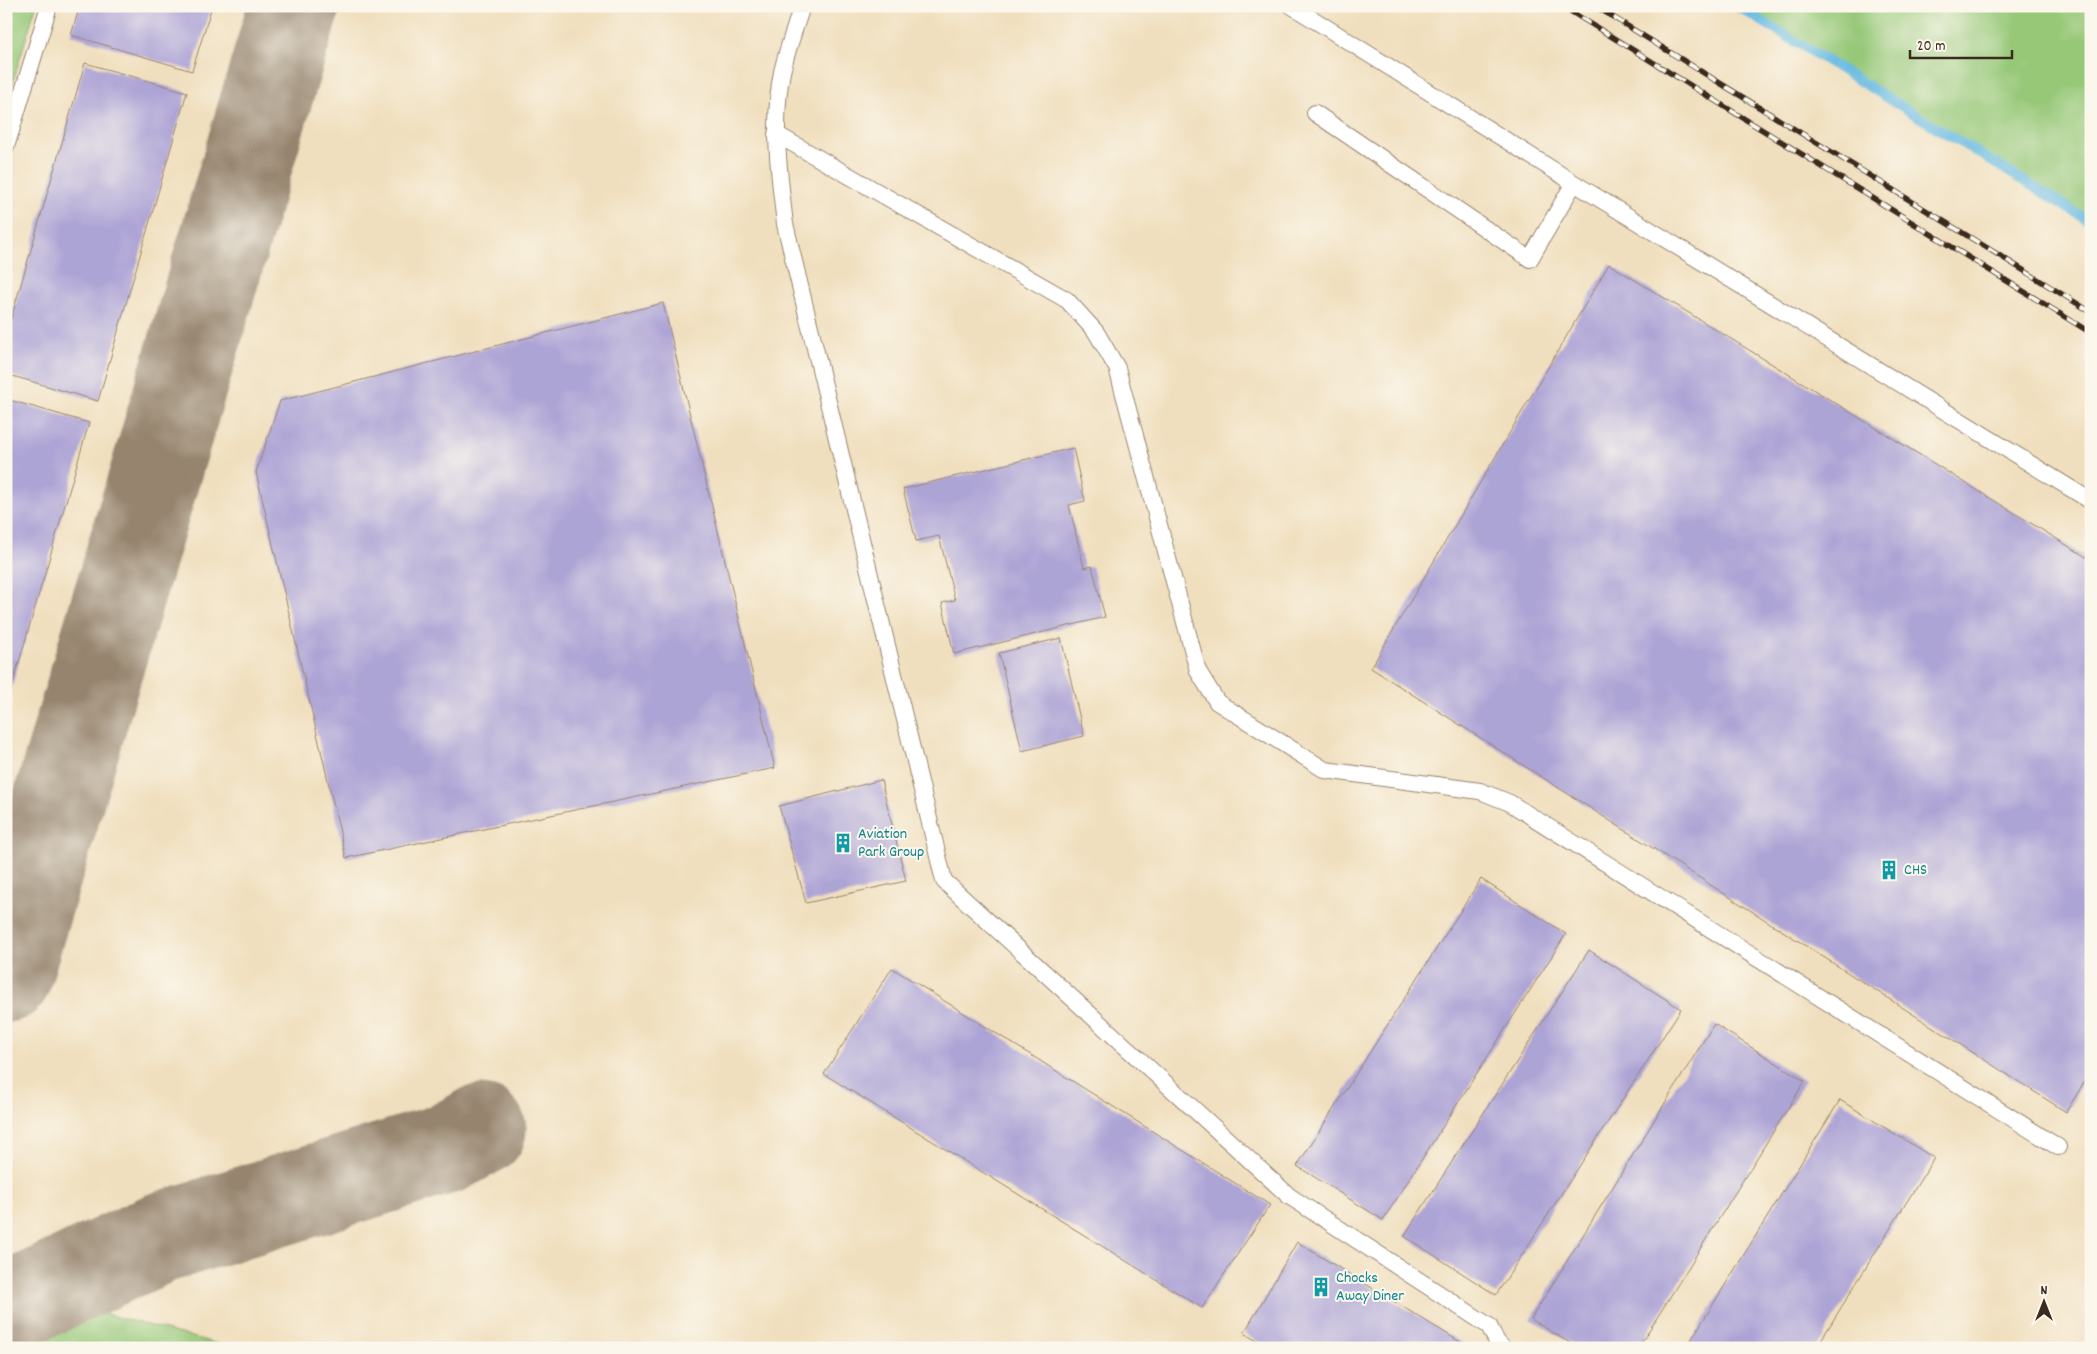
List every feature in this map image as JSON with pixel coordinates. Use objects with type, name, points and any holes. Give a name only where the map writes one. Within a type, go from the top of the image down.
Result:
[{"type":"lane","points":[[6,146],[49,6]]},
{"type":"lane","points":[[802,6],[782,73],[776,134],[778,173],[785,224],[944,881],[1289,1196],[1489,1326],[1497,1342],[1503,1348]]},
{"type":"lane","points":[[1292,6],[1574,183],[2091,501]]},
{"type":"lane","points":[[1315,113],[1530,259],[1574,183]]},
{"type":"lane","points":[[776,134],[1067,300],[1096,332],[1117,368],[1198,671],[1217,702],[1325,770],[1480,792],[1510,803],[2058,1147]]},
{"type":"green space","points":[[6,6],[36,6],[6,104]]},
{"type":"green space","points":[[1737,6],[2091,6],[2091,222]]},
{"type":"green space","points":[[91,1310],[233,1348],[22,1348]]},
{"type":"building","points":[[80,6],[212,6],[192,71],[71,35]]},
{"type":"building","points":[[85,63],[187,92],[98,401],[6,374],[6,336]]},
{"type":"building","name":"CHS","points":[[1609,264],[2091,560],[2091,1071],[2066,1112],[1371,668]]},
{"type":"building","points":[[663,303],[775,768],[346,858],[256,472],[280,401]]},
{"type":"building","points":[[6,399],[89,423],[7,703],[6,703]]},
{"type":"building","points":[[1073,448],[1085,501],[1069,505],[1084,568],[1092,566],[1105,617],[954,654],[942,603],[955,600],[939,536],[916,541],[903,489]]},
{"type":"building","points":[[1061,638],[1084,736],[1022,751],[999,653]]},
{"type":"building","name":"Aviation Park Group","points":[[881,780],[906,881],[806,903],[779,806]]},
{"type":"building","points":[[1481,879],[1566,934],[1383,1220],[1297,1166]]},
{"type":"building","points":[[1589,950],[1681,1009],[1496,1295],[1404,1236]]},
{"type":"building","points":[[892,968],[1270,1205],[1202,1308],[824,1074]]},
{"type":"building","points":[[1714,1024],[1805,1081],[1638,1348],[1578,1348],[1531,1319]]},
{"type":"building","points":[[1840,1100],[1934,1158],[1816,1348],[1686,1348]]},
{"type":"building","name":"Chocks Away Diner","points":[[1297,1242],[1470,1348],[1268,1348],[1244,1333]]},
{"type":"waterway","points":[[1737,6],[2091,222]]},
{"type":"taxiway","points":[[6,977],[294,6]]},
{"type":"taxiway","points":[[6,1309],[160,1238],[448,1148],[481,1130]]},
{"type":"railway","points":[[1562,6],[2091,333]]},
{"type":"railway","points":[[1595,6],[2091,312]]},
{"type":"place","name":"Aviation Park Group","points":[[843,843]]},
{"type":"place","name":"CHS","points":[[1889,870]]},
{"type":"place","name":"Chocks Away Diner","points":[[1321,1287]]}]
